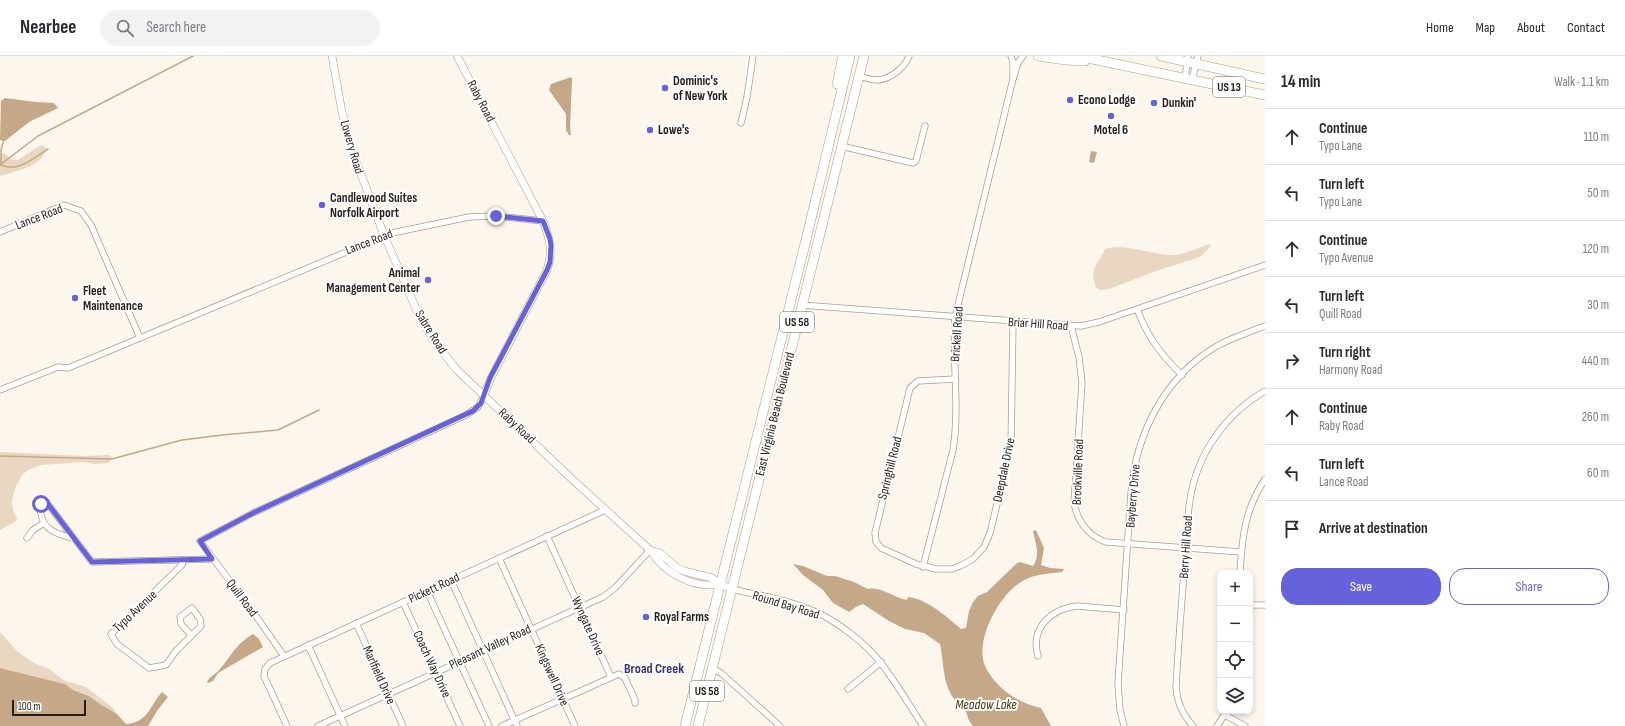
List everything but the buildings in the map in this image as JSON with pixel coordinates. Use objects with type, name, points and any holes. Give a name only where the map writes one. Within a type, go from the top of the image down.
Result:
[{"type":"main road","points":[[834,122],[836,91],[842,56]]},
{"type":"main road","name":"East Virginia Beach Boulevard","points":[[685,726],[806,240],[850,56]]},
{"type":"main road","name":"East Virginia Beach Boulevard","points":[[698,726],[801,305],[864,56]]},
{"type":"main road","points":[[859,76],[871,56]]},
{"type":"main road","points":[[1038,56],[1066,60],[1106,62]]},
{"type":"main road","name":"US 13","points":[[1078,56],[1265,95]]},
{"type":"main road","name":"US 13","points":[[1161,56],[1192,59],[1265,79]]},
{"type":"street","name":"Lowery Road","points":[[332,56],[342,112],[353,154],[384,235]]},
{"type":"street","name":"Raby Road","points":[[457,56],[543,221],[550,239],[552,253],[543,279],[490,378],[484,395],[605,510],[650,550],[660,553],[676,567],[684,571],[712,578],[720,584]]},
{"type":"street","points":[[741,123],[747,97],[753,56]]},
{"type":"street","points":[[859,76],[876,80],[886,77],[903,67],[909,56]]},
{"type":"street","name":"Brickell Road","points":[[1011,56],[1013,62],[1013,79]]},
{"type":"street","name":"Brickell Road","points":[[923,567],[953,450],[956,419],[955,317],[1013,79],[1018,63],[1023,56]]},
{"type":"street","points":[[1188,79],[1192,59]]},
{"type":"street","points":[[1188,79],[1192,59]]},
{"type":"street","points":[[841,146],[913,163],[916,161],[925,126]]},
{"type":"street","name":"Lance Road","points":[[0,232],[64,205],[81,211],[91,225],[140,338]]},
{"type":"street","name":"Lance Road","points":[[0,390],[58,367],[68,368],[78,364],[384,235],[470,217],[496,216],[543,221]]},
{"type":"street","name":"Sabre Road","points":[[384,235],[417,311],[428,331],[456,369],[484,395]]},
{"type":"street","name":"Briar Hill Road","points":[[801,305],[1013,322],[1071,326],[1090,325],[1265,265]]},
{"type":"street","points":[[1137,309],[1152,342],[1169,363],[1182,375]]},
{"type":"street","name":"Deepdale Drive","points":[[923,567],[944,570],[952,569],[967,563],[984,547],[990,533],[1011,446],[1013,322]]},
{"type":"street","name":"Brookville Road","points":[[1071,326],[1079,357],[1082,383],[1074,502],[1081,522],[1094,536],[1106,542],[1241,552]]},
{"type":"street","name":"Bayberry Drive","points":[[1124,726],[1120,710],[1118,683],[1133,478],[1144,432],[1157,405],[1182,375],[1203,355],[1243,334],[1265,326]]},
{"type":"street","name":"Springhill Road","points":[[923,567],[881,548],[876,542],[875,533],[910,388],[918,381],[955,379]]},
{"type":"street","name":"Berry Hill Road","points":[[1192,726],[1185,718],[1181,710],[1176,697],[1176,688],[1190,499],[1193,484],[1202,458],[1226,422],[1246,404],[1265,392]]},
{"type":"street","name":"Quill Road","points":[[284,656],[200,541],[253,513],[466,415],[478,407],[484,395]]},
{"type":"street","points":[[1240,570],[1243,536],[1248,512],[1265,479]]},
{"type":"street","points":[[72,538],[52,532],[44,523],[40,507],[44,502],[48,504],[72,538],[92,562],[212,559]]},
{"type":"street","name":"Pickett Road","points":[[287,726],[264,676],[265,668],[270,663],[605,510]]},
{"type":"street","points":[[26,538],[33,530],[44,523]]},
{"type":"street","name":"Wyngate Drive","points":[[547,536],[611,677]]},
{"type":"street","name":"Pleasant Valley Road","points":[[318,726],[608,594],[650,550]]},
{"type":"street","name":"Kingswell Drive","points":[[500,558],[575,726]]},
{"type":"street","name":"Typo Avenue","points":[[183,560],[182,565],[111,634],[117,644],[149,668],[166,666],[176,651],[192,635],[201,626],[200,619],[192,608],[180,617],[181,624],[192,635]]},
{"type":"street","points":[[451,580],[516,723]]},
{"type":"street","name":"Round Bay Road","points":[[720,584],[732,589],[793,604],[817,612],[847,632],[870,650],[881,662],[920,725]]},
{"type":"street","points":[[427,591],[489,726]]},
{"type":"street","name":"Coach Way Drive","points":[[403,602],[460,726]]},
{"type":"street","points":[[1253,605],[1265,605]]},
{"type":"street","points":[[1038,656],[1036,643],[1038,631],[1045,621],[1054,613],[1069,607],[1077,606],[1124,610]]},
{"type":"street","name":"Marlfield Drive","points":[[356,623],[402,726]]},
{"type":"street","points":[[308,645],[345,726]]},
{"type":"street","points":[[848,689],[881,662]]},
{"type":"street","points":[[713,669],[721,673],[780,726]]},
{"type":"street","points":[[502,726],[516,723],[563,699],[619,674],[624,676],[635,703]]},
{"type":"street","points":[[1217,726],[1225,714]]},
{"type":"street","points":[[1227,714],[1245,726]]},
{"type":"shaded area","points":[[41,145],[46,148],[40,160],[28,167],[0,176],[0,154],[4,153],[12,160],[18,160]]},
{"type":"shaded area","points":[[1211,244],[1200,257],[1159,270],[1109,289],[1101,290],[1096,288],[1093,275],[1095,267],[1105,249],[1122,247],[1177,255]]},
{"type":"shaded area","points":[[0,452],[85,456],[109,455],[112,457],[109,463],[95,464],[84,462],[41,465],[28,470],[22,475],[16,486],[12,500],[13,510],[17,519],[15,522],[0,530]]},
{"type":"shaded area","points":[[0,632],[18,652],[34,663],[50,669],[63,680],[86,687],[113,708],[117,714],[89,696],[73,690],[65,684],[0,668]]},
{"type":"water","points":[[571,77],[571,135],[569,135],[566,130],[566,114],[549,90],[551,84]]},
{"type":"water","points":[[5,98],[54,103],[58,108],[29,122],[5,141],[0,140],[1,101]]},
{"type":"water","points":[[1091,151],[1097,152],[1094,163],[1089,162]]},
{"type":"water","name":"Meadow Lake","points":[[1036,530],[1044,548],[1041,565],[1050,568],[1064,569],[1062,572],[1028,578],[1010,591],[996,610],[985,634],[983,658],[986,668],[1002,689],[1024,703],[1041,708],[1051,726],[973,726],[965,709],[954,699],[947,686],[940,644],[924,633],[905,629],[889,621],[863,604],[849,612],[833,603],[823,590],[803,575],[793,564],[803,566],[827,576],[835,576],[854,582],[868,589],[878,589],[902,599],[907,600],[908,597],[915,598],[936,609],[961,629],[966,628],[969,611],[973,602],[978,596],[987,592],[1017,563],[1020,562],[1033,566],[1037,558],[1033,531]]},
{"type":"water","points":[[253,634],[259,639],[263,647],[218,673],[213,681],[208,683],[208,680],[218,671],[238,646]]},
{"type":"water","points":[[0,668],[65,684],[73,690],[89,696],[117,714],[126,724],[134,723],[144,717],[162,692],[168,697],[148,726],[0,726]]},
{"type":"waterway","points":[[0,165],[38,136],[193,56]]},
{"type":"waterway","points":[[4,139],[1,150],[1,165],[7,167],[19,166],[48,149]]},
{"type":"waterway","points":[[0,456],[112,459],[182,440],[278,430],[319,410]]},
{"type":"place","name":"Dominic's of New York","points":[[665,88]]},
{"type":"place","name":"Econo Lodge","points":[[1070,100]]},
{"type":"place","name":"Dunkin'","points":[[1154,103]]},
{"type":"place","name":"Motel 6","points":[[1111,116]]},
{"type":"place","name":"Lowe's","points":[[650,130]]},
{"type":"place","name":"Candlewood Suites Norfolk Airport","points":[[322,205]]},
{"type":"place","name":"Animal Management Center","points":[[428,280]]},
{"type":"place","name":"Fleet Maintenance","points":[[75,298]]},
{"type":"place","name":"Royal Farms","points":[[646,617]]},
{"type":"district","name":"Broad Creek","points":[[654,668]]},
{"type":"route","points":[[41,504],[43,502],[48,504],[92,562],[212,559],[200,541],[253,513],[473,411],[481,403],[490,378],[543,279],[552,253],[550,239],[543,221],[496,216]]}]
